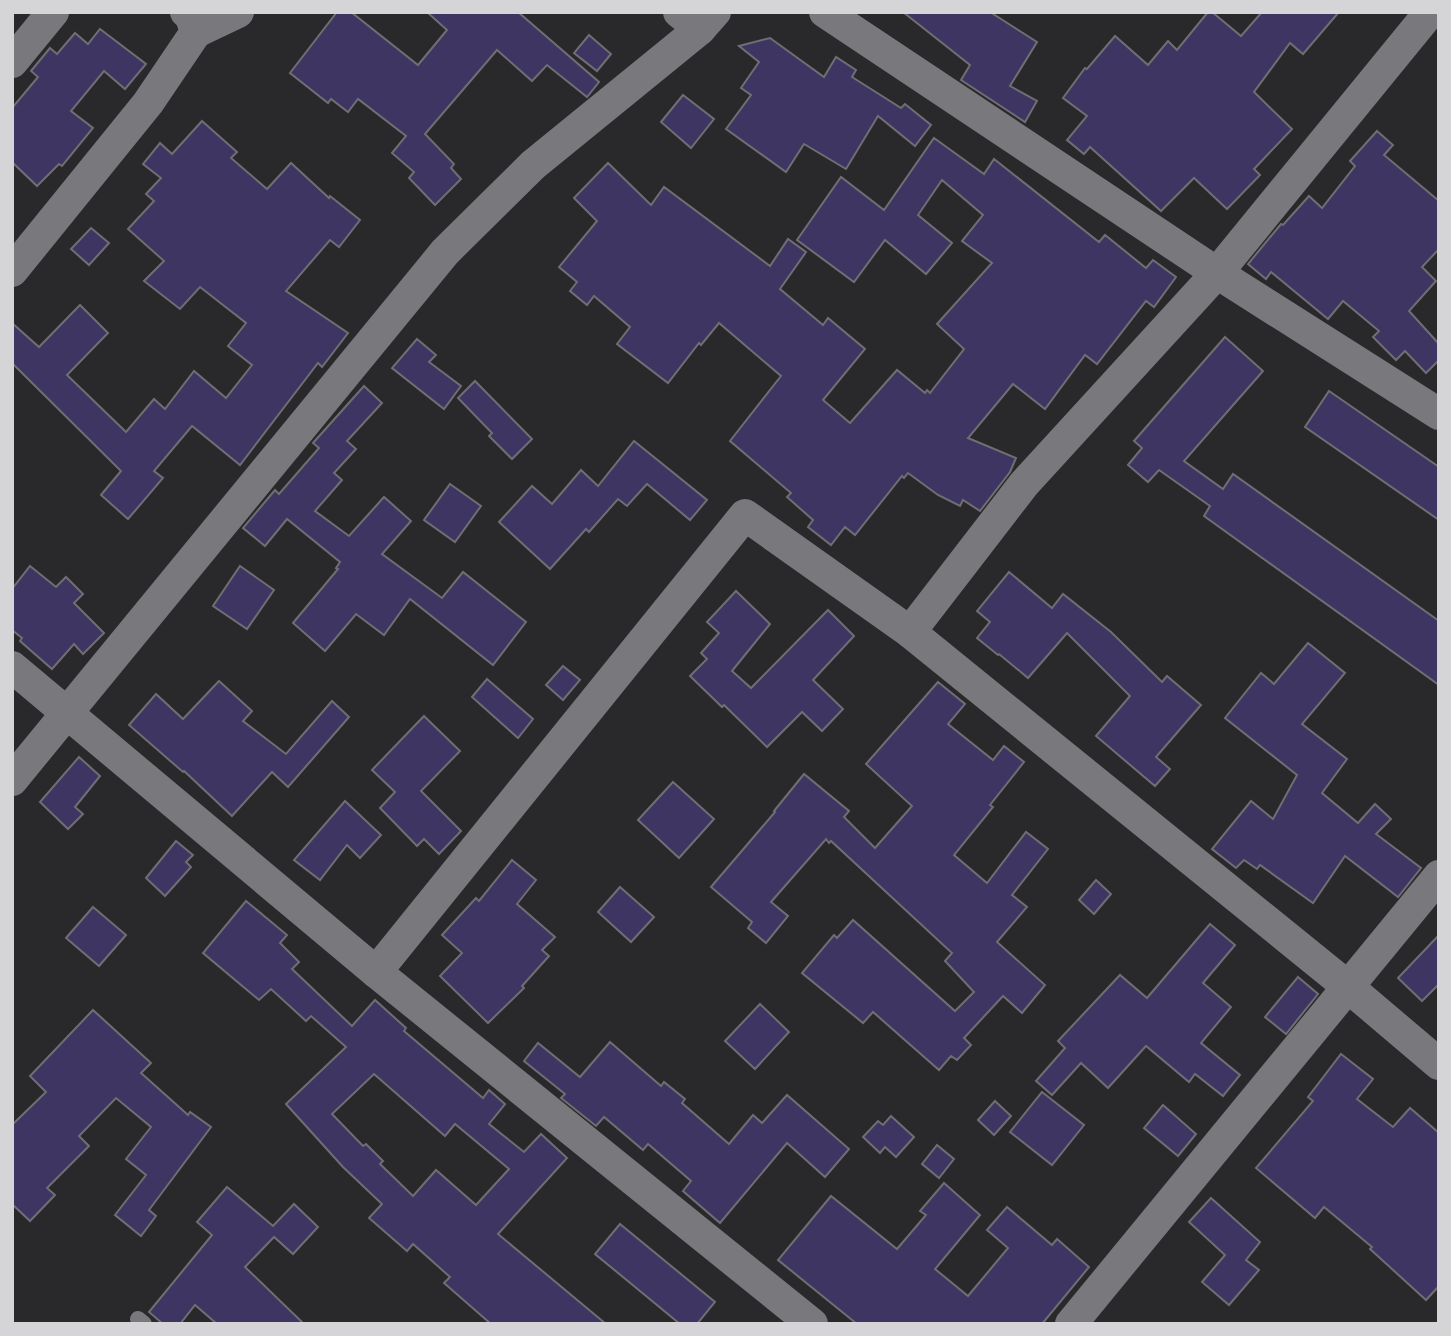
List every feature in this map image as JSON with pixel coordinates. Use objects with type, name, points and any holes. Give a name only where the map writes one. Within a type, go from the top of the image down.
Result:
[{"type":"street","points":[[12,62],[53,12]]},
{"type":"street","points":[[12,271],[148,103],[191,22],[238,12]]},
{"type":"street","points":[[825,12],[1217,273],[1439,414]]},
{"type":"street","points":[[911,632],[1024,484],[1217,273],[1430,12]]},
{"type":"street","points":[[12,780],[445,252],[533,165],[698,18]]},
{"type":"street","points":[[376,972],[745,515],[911,632],[1348,986],[1439,1064]]},
{"type":"street","points":[[12,667],[376,972],[812,1324]]},
{"type":"street","points":[[1071,1324],[1439,876]]},
{"type":"building","points":[[337,12],[351,12],[418,65],[447,30],[427,12],[518,12],[599,82],[587,97],[547,65],[532,81],[497,50],[425,134],[454,164],[451,168],[461,179],[435,205],[409,178],[414,172],[392,153],[406,136],[358,99],[348,112],[331,99],[328,103],[290,73]]},
{"type":"building","points":[[903,12],[990,12],[1037,42],[1010,86],[1037,101],[1025,122],[961,80],[970,65]]},
{"type":"building","points":[[1208,12],[1212,12],[1241,36],[1262,12],[1339,12],[1303,54],[1290,43],[1254,92],[1292,129],[1254,169],[1260,175],[1227,209],[1194,178],[1161,211],[1090,147],[1084,154],[1067,140],[1087,116],[1063,98],[1085,68],[1087,69],[1115,36],[1148,65],[1168,41],[1177,50]]},
{"type":"building","points":[[100,29],[146,64],[125,89],[104,71],[71,111],[93,128],[62,166],[59,164],[37,186],[12,162],[12,108],[38,77],[31,71],[50,48],[57,54],[75,33],[88,44]]},
{"type":"building","points":[[589,35],[611,54],[597,71],[574,53]]},
{"type":"building","points":[[770,38],[824,77],[836,57],[856,70],[852,77],[901,108],[905,104],[931,125],[915,146],[878,116],[846,169],[804,144],[786,172],[726,129],[751,95],[741,88],[759,62],[739,46]]},
{"type":"building","points":[[683,95],[714,119],[691,148],[661,122]]},
{"type":"building","points":[[202,121],[237,152],[231,158],[267,189],[291,163],[329,198],[330,196],[360,220],[339,247],[330,240],[286,291],[348,333],[322,367],[318,363],[240,465],[192,426],[154,471],[163,478],[128,519],[101,495],[121,471],[12,363],[12,323],[39,347],[80,305],[108,333],[67,375],[126,432],[154,399],[165,409],[194,371],[226,398],[252,365],[228,346],[246,323],[200,287],[180,309],[144,281],[164,261],[128,229],[154,201],[146,194],[161,178],[143,164],[160,143],[172,154]]},
{"type":"building","points":[[1377,131],[1393,145],[1384,155],[1439,201],[1439,249],[1422,267],[1436,281],[1409,311],[1439,344],[1439,360],[1426,373],[1405,351],[1396,360],[1373,337],[1379,331],[1343,301],[1328,319],[1271,272],[1266,279],[1248,264],[1281,224],[1283,225],[1309,196],[1322,208],[1355,166],[1350,161]]},
{"type":"building","points":[[934,138],[984,174],[994,159],[1099,242],[1105,235],[1146,268],[1153,260],[1176,277],[1154,307],[1146,301],[1097,364],[1085,355],[1045,409],[1013,384],[968,438],[1016,458],[1010,472],[980,511],[963,500],[960,506],[938,495],[908,473],[904,478],[902,476],[855,535],[845,527],[831,545],[808,527],[813,520],[787,497],[791,493],[730,441],[781,376],[719,323],[701,345],[699,343],[668,383],[617,344],[630,327],[594,296],[587,305],[570,291],[577,282],[559,267],[597,221],[574,198],[608,163],[651,205],[664,187],[770,266],[788,239],[806,252],[780,289],[823,325],[828,318],[865,349],[823,400],[850,423],[897,370],[925,393],[927,390],[930,393],[964,349],[937,324],[992,263],[962,241],[983,215],[942,180],[918,215],[952,243],[926,274],[885,240],[854,282],[797,240],[841,177],[884,210]]},
{"type":"building","points":[[91,228],[109,243],[89,265],[71,249]]},
{"type":"building","points":[[1225,337],[1263,371],[1184,461],[1223,489],[1233,474],[1439,621],[1439,685],[1204,516],[1210,506],[1159,470],[1148,482],[1128,465],[1142,448],[1134,441]]},
{"type":"building","points":[[417,339],[436,355],[429,362],[461,386],[444,409],[392,368]]},
{"type":"building","points":[[475,381],[532,439],[512,459],[489,436],[492,433],[458,398]]},
{"type":"building","points":[[364,386],[382,403],[347,441],[356,449],[334,473],[342,480],[315,511],[349,536],[384,497],[411,521],[382,554],[442,598],[463,572],[526,622],[493,665],[410,599],[384,635],[356,614],[325,651],[293,623],[338,569],[336,568],[340,562],[287,519],[265,546],[243,528],[275,490],[279,494],[319,448],[313,443]]},
{"type":"building","points":[[1329,391],[1439,467],[1439,520],[1305,427]]},
{"type":"building","points":[[634,441],[707,500],[690,520],[647,484],[627,506],[618,499],[589,532],[586,529],[550,569],[499,522],[532,486],[552,504],[581,470],[598,486]]},
{"type":"building","points":[[450,484],[481,506],[455,542],[424,520]]},
{"type":"building","points":[[30,566],[56,587],[66,577],[83,594],[74,603],[104,633],[83,654],[74,644],[52,669],[20,641],[22,638],[12,630],[12,589]]},
{"type":"building","points":[[240,566],[274,590],[247,629],[213,606]]},
{"type":"building","points":[[1009,572],[1052,608],[1063,594],[1111,632],[1162,682],[1167,676],[1201,705],[1156,757],[1170,769],[1155,786],[1096,736],[1130,696],[1067,633],[1028,678],[977,638],[990,622],[977,611]]},
{"type":"building","points":[[736,591],[770,624],[732,671],[751,688],[828,610],[854,636],[813,680],[843,709],[822,731],[802,712],[767,747],[690,676],[707,659],[701,653],[719,633],[707,622]]},
{"type":"building","points":[[1308,643],[1345,673],[1302,724],[1347,759],[1322,793],[1358,823],[1375,804],[1391,819],[1376,834],[1421,868],[1398,897],[1345,856],[1313,903],[1260,865],[1257,869],[1244,860],[1236,868],[1212,849],[1251,801],[1273,819],[1297,775],[1225,718],[1261,673],[1274,684]]},
{"type":"building","points":[[563,666],[580,680],[563,700],[546,685]]},
{"type":"building","points":[[487,679],[533,719],[518,738],[472,697]]},
{"type":"building","points":[[219,681],[252,711],[243,721],[286,754],[332,701],[349,717],[288,787],[272,772],[232,816],[129,725],[156,694],[183,719]]},
{"type":"building","points":[[938,682],[965,704],[948,724],[993,760],[1004,746],[1024,762],[990,805],[993,807],[954,855],[987,883],[1026,832],[1048,849],[1012,895],[1027,907],[997,942],[1045,985],[1022,1013],[1003,996],[964,1038],[971,1045],[957,1060],[951,1056],[939,1070],[873,1012],[863,1023],[802,973],[834,935],[837,938],[853,920],[955,1011],[974,992],[945,961],[952,953],[831,841],[829,843],[826,839],[771,902],[788,916],[766,943],[748,928],[752,922],[711,887],[804,774],[849,811],[844,817],[875,848],[912,806],[866,764]]},
{"type":"building","points":[[424,716],[460,751],[421,791],[461,831],[439,854],[424,839],[417,846],[380,808],[395,792],[372,770]]},
{"type":"building","points":[[79,757],[100,776],[75,807],[83,814],[68,829],[40,802]]},
{"type":"building","points":[[673,782],[714,819],[679,858],[638,820]]},
{"type":"building","points":[[345,801],[381,835],[360,858],[347,845],[320,880],[294,860]]},
{"type":"building","points":[[176,841],[193,855],[186,862],[191,867],[165,896],[146,878]]},
{"type":"building","points":[[512,860],[536,880],[517,904],[555,937],[542,950],[549,956],[522,986],[524,988],[488,1023],[440,976],[462,953],[442,935],[476,898],[479,901]]},
{"type":"building","points":[[1096,880],[1111,894],[1094,914],[1079,900]]},
{"type":"building","points":[[620,887],[654,917],[631,942],[598,912]]},
{"type":"building","points":[[246,901],[287,935],[280,943],[299,962],[292,969],[352,1026],[375,1000],[406,1028],[404,1031],[483,1098],[489,1090],[505,1104],[489,1124],[524,1152],[541,1134],[567,1158],[498,1234],[606,1324],[491,1324],[444,1283],[450,1277],[413,1244],[407,1251],[369,1218],[382,1204],[343,1167],[286,1104],[346,1047],[311,1016],[306,1021],[271,989],[259,1000],[203,953]],"holes":[[[374,1074],[445,1136],[455,1124],[509,1169],[476,1205],[436,1170],[413,1196],[380,1164],[383,1161],[366,1144],[363,1146],[332,1114]]]},
{"type":"building","points":[[93,907],[126,935],[99,966],[66,938]]},
{"type":"building","points":[[1210,924],[1235,945],[1203,983],[1231,1007],[1201,1043],[1240,1075],[1223,1096],[1195,1074],[1189,1082],[1146,1046],[1108,1088],[1081,1063],[1052,1095],[1036,1081],[1065,1048],[1058,1041],[1120,975],[1147,998]]},
{"type":"building","points":[[1439,935],[1439,984],[1422,1001],[1398,978]]},
{"type":"building","points":[[1298,977],[1318,994],[1286,1034],[1265,1017]]},
{"type":"building","points":[[760,1004],[789,1032],[755,1069],[725,1041]]},
{"type":"building","points":[[93,1010],[151,1063],[141,1073],[188,1115],[190,1112],[211,1127],[149,1210],[156,1216],[141,1236],[115,1215],[146,1175],[126,1159],[151,1127],[116,1098],[79,1136],[89,1146],[47,1188],[55,1195],[30,1221],[12,1204],[12,1125],[46,1092],[30,1076]]},
{"type":"building","points":[[610,1042],[661,1086],[664,1082],[685,1099],[682,1103],[729,1144],[753,1115],[762,1123],[787,1095],[849,1149],[825,1177],[787,1143],[720,1223],[683,1191],[691,1181],[648,1144],[643,1150],[604,1117],[596,1126],[561,1098],[565,1094],[524,1061],[538,1043],[580,1077]]},
{"type":"building","points":[[1341,1054],[1373,1079],[1357,1099],[1393,1127],[1410,1108],[1439,1133],[1439,1286],[1426,1300],[1370,1249],[1372,1247],[1324,1207],[1315,1218],[1256,1168],[1313,1101],[1308,1097]]},
{"type":"building","points":[[1042,1092],[1084,1125],[1052,1165],[1010,1132]]},
{"type":"building","points":[[995,1101],[1011,1116],[994,1135],[978,1120]]},
{"type":"building","points":[[1163,1105],[1196,1134],[1178,1156],[1144,1128]]},
{"type":"building","points":[[891,1116],[914,1137],[896,1157],[885,1147],[880,1153],[863,1137],[878,1121],[883,1125]]},
{"type":"building","points":[[937,1145],[954,1159],[939,1178],[922,1164]]},
{"type":"building","points":[[944,1183],[980,1215],[935,1269],[968,1296],[1008,1248],[987,1230],[1007,1207],[1052,1245],[1057,1239],[1089,1267],[1042,1324],[857,1324],[778,1260],[831,1196],[897,1249],[926,1215],[920,1211]]},
{"type":"building","points":[[227,1187],[273,1226],[294,1204],[318,1227],[293,1254],[274,1237],[245,1267],[304,1324],[217,1324],[195,1305],[180,1324],[163,1324],[149,1312],[212,1235],[197,1222]]},
{"type":"building","points":[[1211,1198],[1260,1242],[1246,1260],[1259,1270],[1229,1305],[1202,1282],[1225,1255],[1189,1222]]},
{"type":"building","points":[[620,1224],[715,1302],[697,1324],[680,1324],[595,1254]]}]
